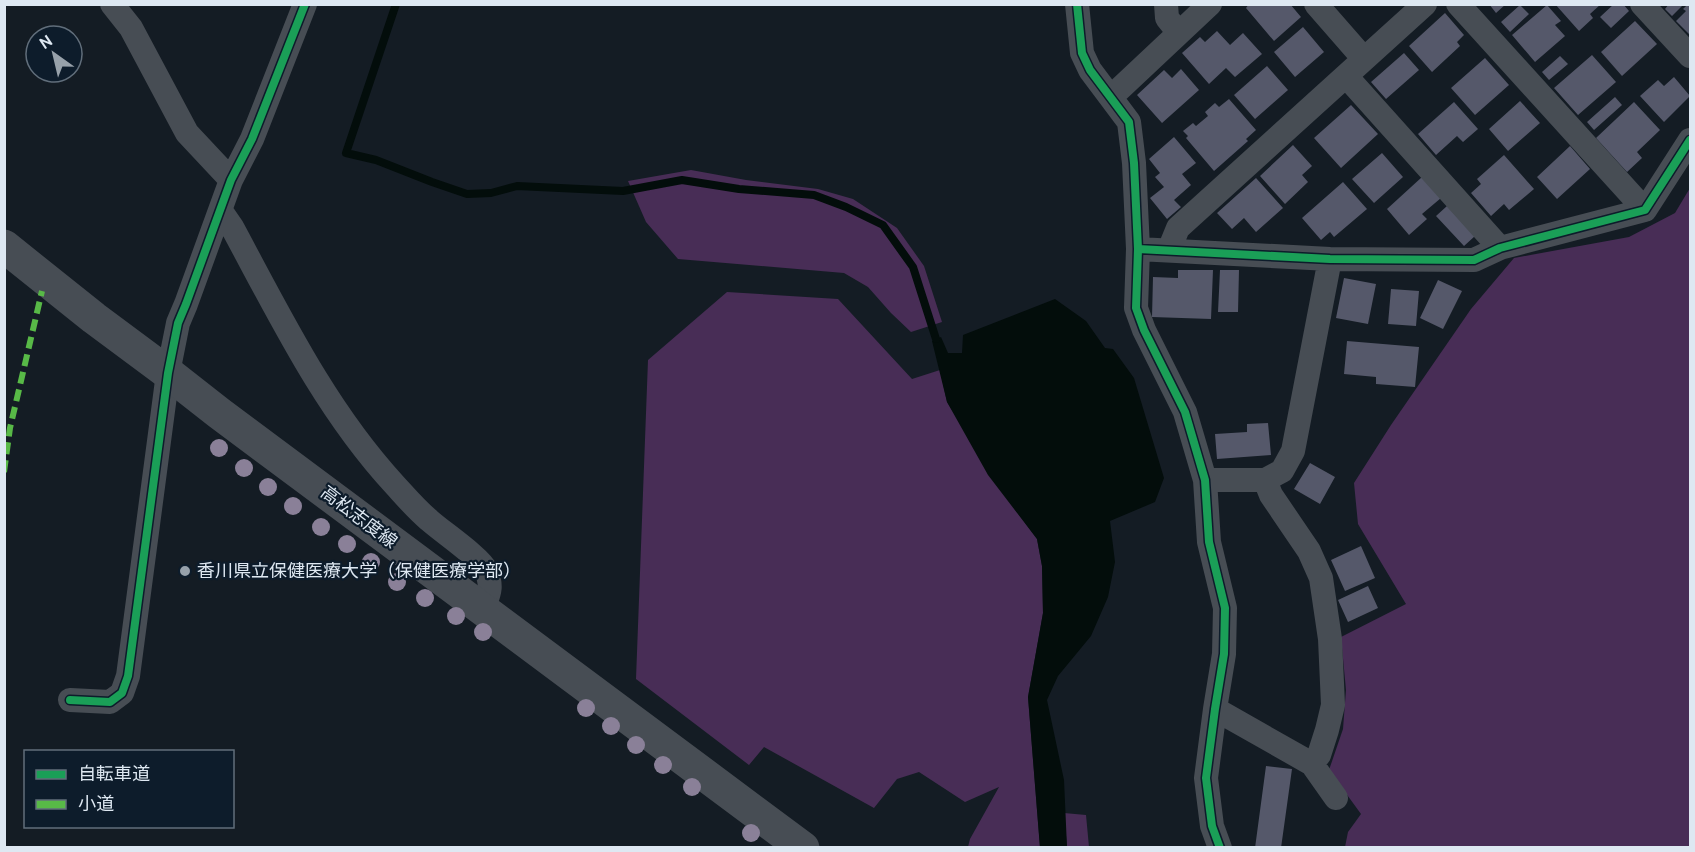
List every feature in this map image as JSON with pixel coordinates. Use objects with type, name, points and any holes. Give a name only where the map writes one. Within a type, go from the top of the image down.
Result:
[{"type":"main road","name":"高松志度線","points":[[4,246],[219,413],[803,848]]},
{"type":"street","points":[[112,4],[131,28],[187,133],[231,180]]},
{"type":"street","points":[[70,700],[110,702],[122,693],[128,676],[168,373],[178,322],[231,180],[252,139],[305,4]]},
{"type":"street","points":[[1077,4],[1082,53],[1090,70],[1129,122],[1134,163],[1138,249],[1136,308],[1144,330],[1185,412],[1205,480],[1209,542],[1225,608],[1224,654],[1206,778],[1212,826],[1220,848]]},
{"type":"street","points":[[1166,4],[1167,18],[1179,33]]},
{"type":"street","points":[[1111,97],[1210,4]]},
{"type":"street","points":[[1316,4],[1364,58]]},
{"type":"street","points":[[1169,250],[1178,228],[1425,4]]},
{"type":"street","points":[[1458,4],[1645,210]]},
{"type":"street","points":[[1642,4],[1690,56]]},
{"type":"street","points":[[1346,76],[1500,248]]},
{"type":"street","points":[[1138,249],[1330,259],[1474,260],[1500,248],[1645,210],[1690,140]]},
{"type":"street","points":[[221,211],[232,227],[304,360],[355,438],[392,483],[428,519],[486,568],[490,588],[483,609]]},
{"type":"street","points":[[1205,480],[1265,480],[1282,471],[1293,451],[1330,259]]},
{"type":"street","points":[[1265,480],[1271,495],[1309,551],[1321,578],[1330,639],[1333,705],[1319,755],[1312,764]]},
{"type":"street","points":[[1215,709],[1312,764],[1336,798]]},
{"type":"shaded area","points":[[691,170],[818,189],[853,199],[897,228],[924,266],[942,322],[911,332],[868,287],[844,273],[678,259],[646,222],[628,181]]},
{"type":"shaded area","points":[[1690,188],[1690,847],[1345,847],[1348,832],[1361,814],[1329,770],[1343,729],[1346,690],[1341,637],[1406,604],[1358,524],[1354,483],[1471,309],[1514,258],[1629,237],[1675,213]]},
{"type":"shaded area","points":[[727,292],[838,299],[912,379],[940,370],[947,402],[1014,508],[1037,539],[1042,566],[1043,613],[1028,697],[1040,847],[968,847],[970,839],[999,787],[965,802],[919,772],[897,779],[874,808],[764,747],[749,765],[636,679],[648,360]]},
{"type":"shaded area","points":[[1055,299],[1086,321],[1105,348],[1113,349],[1134,378],[1164,478],[1155,502],[1110,521],[1115,562],[1108,597],[1091,636],[1058,676],[1047,700],[1064,780],[1067,847],[1040,848],[1028,697],[1043,613],[1042,566],[1037,539],[988,475],[947,402],[932,341],[941,337],[948,353],[962,353],[963,335]]},
{"type":"shaded area","points":[[1064,813],[1086,815],[1089,847],[1067,847]]},
{"type":"building","points":[[1249,4],[1290,4],[1301,17],[1274,41],[1246,8]]},
{"type":"building","points":[[1489,4],[1506,4],[1496,13]]},
{"type":"building","points":[[1555,4],[1601,4],[1590,14],[1593,18],[1579,31]]},
{"type":"building","points":[[1614,4],[1623,4],[1629,11],[1611,28],[1600,17]]},
{"type":"building","points":[[1669,4],[1684,4],[1672,16],[1665,9]]},
{"type":"building","points":[[1690,4],[1690,35],[1676,21],[1686,11],[1683,9]]},
{"type":"building","points":[[1520,5],[1529,14],[1510,32],[1501,22]]},
{"type":"building","points":[[1547,5],[1561,21],[1555,25],[1565,36],[1535,62],[1512,35]]},
{"type":"building","points":[[1445,13],[1464,35],[1457,42],[1460,46],[1432,72],[1409,46]]},
{"type":"building","points":[[1635,21],[1657,44],[1622,76],[1601,52]]},
{"type":"building","points":[[1303,27],[1324,52],[1295,77],[1274,52]]},
{"type":"building","points":[[1217,31],[1230,45],[1243,33],[1262,54],[1235,77],[1226,68],[1209,84],[1182,53],[1200,37],[1205,42]]},
{"type":"building","points":[[1404,53],[1419,70],[1386,99],[1371,82]]},
{"type":"building","points":[[1592,55],[1616,82],[1578,115],[1554,88]]},
{"type":"building","points":[[1560,56],[1568,64],[1549,80],[1542,72]]},
{"type":"building","points":[[1485,58],[1509,85],[1475,115],[1451,88]]},
{"type":"building","points":[[1267,66],[1288,90],[1255,119],[1234,95]]},
{"type":"building","points":[[1181,69],[1199,90],[1162,123],[1137,95],[1164,70],[1172,78]]},
{"type":"building","points":[[1674,77],[1690,96],[1664,122],[1640,96],[1658,80],[1664,86]]},
{"type":"building","points":[[1615,97],[1622,105],[1594,130],[1587,122]]},
{"type":"building","points":[[1229,99],[1256,130],[1246,139],[1248,141],[1214,171],[1186,138],[1188,136],[1183,131],[1193,123],[1196,126],[1208,116],[1205,112],[1215,103],[1219,107]]},
{"type":"building","points":[[1520,101],[1540,123],[1508,151],[1489,129]]},
{"type":"building","points":[[1454,102],[1478,129],[1463,142],[1457,136],[1436,155],[1418,134]]},
{"type":"building","points":[[1634,102],[1660,130],[1637,152],[1642,158],[1627,172],[1596,138]]},
{"type":"building","points":[[1351,105],[1378,134],[1341,168],[1314,138]]},
{"type":"building","points":[[1174,137],[1196,163],[1182,174],[1191,185],[1174,200],[1181,207],[1167,219],[1150,198],[1164,187],[1155,177],[1160,173],[1149,159]]},
{"type":"building","points":[[1293,145],[1312,166],[1302,175],[1308,182],[1285,204],[1260,176]]},
{"type":"building","points":[[1570,146],[1590,169],[1557,199],[1537,177]]},
{"type":"building","points":[[1382,153],[1403,177],[1374,203],[1352,179]]},
{"type":"building","points":[[1504,155],[1534,189],[1509,210],[1504,204],[1491,216],[1471,193],[1481,184],[1477,179]]},
{"type":"building","points":[[1422,177],[1441,198],[1422,214],[1427,219],[1409,235],[1387,209]]},
{"type":"building","points":[[1256,178],[1283,208],[1256,232],[1244,218],[1232,229],[1217,213]]},
{"type":"building","points":[[1343,182],[1367,209],[1334,237],[1330,232],[1321,240],[1302,218]]},
{"type":"building","points":[[1447,206],[1475,236],[1464,246],[1436,216]]},
{"type":"building","points":[[1178,270],[1213,270],[1211,319],[1152,317],[1153,277],[1178,278]]},
{"type":"building","points":[[1220,270],[1239,270],[1238,312],[1218,312]]},
{"type":"building","points":[[1344,278],[1376,284],[1368,324],[1336,318]]},
{"type":"building","points":[[1438,280],[1462,291],[1443,329],[1420,318]]},
{"type":"building","points":[[1391,289],[1419,291],[1416,326],[1388,324]]},
{"type":"building","points":[[1347,341],[1419,347],[1415,387],[1376,384],[1376,377],[1344,374]]},
{"type":"building","points":[[1268,423],[1271,455],[1217,459],[1215,434],[1247,432],[1247,424]]},
{"type":"building","points":[[1310,463],[1335,477],[1320,504],[1294,489]]},
{"type":"building","points":[[1361,546],[1375,578],[1345,591],[1331,560]]},
{"type":"building","points":[[1368,586],[1378,608],[1348,622],[1338,600]]},
{"type":"building","points":[[1266,766],[1292,769],[1281,848],[1255,848]]},
{"type":"waterway","points":[[396,4],[346,153],[376,160],[467,194],[491,193],[517,186],[623,191],[682,180],[739,189],[814,195],[883,225],[913,267],[936,339]]},
{"type":"marked path","points":[[4,472],[10,428],[42,291]]},
{"type":"cycle path","points":[[70,700],[110,702],[122,693],[128,676],[168,373],[178,323],[231,180],[252,139],[305,4]]},
{"type":"cycle path","points":[[1077,4],[1082,53],[1090,70],[1129,122],[1134,163],[1138,249],[1136,308],[1144,330],[1185,412],[1205,480],[1209,542],[1225,608],[1224,654],[1206,778],[1212,826],[1220,848]]},
{"type":"cycle path","points":[[1138,249],[1330,259],[1474,260],[1500,248],[1645,210],[1690,140]]},
{"type":"place","name":"香川県立保健医療大学（保健医療学部）","points":[[185,571]]}]
